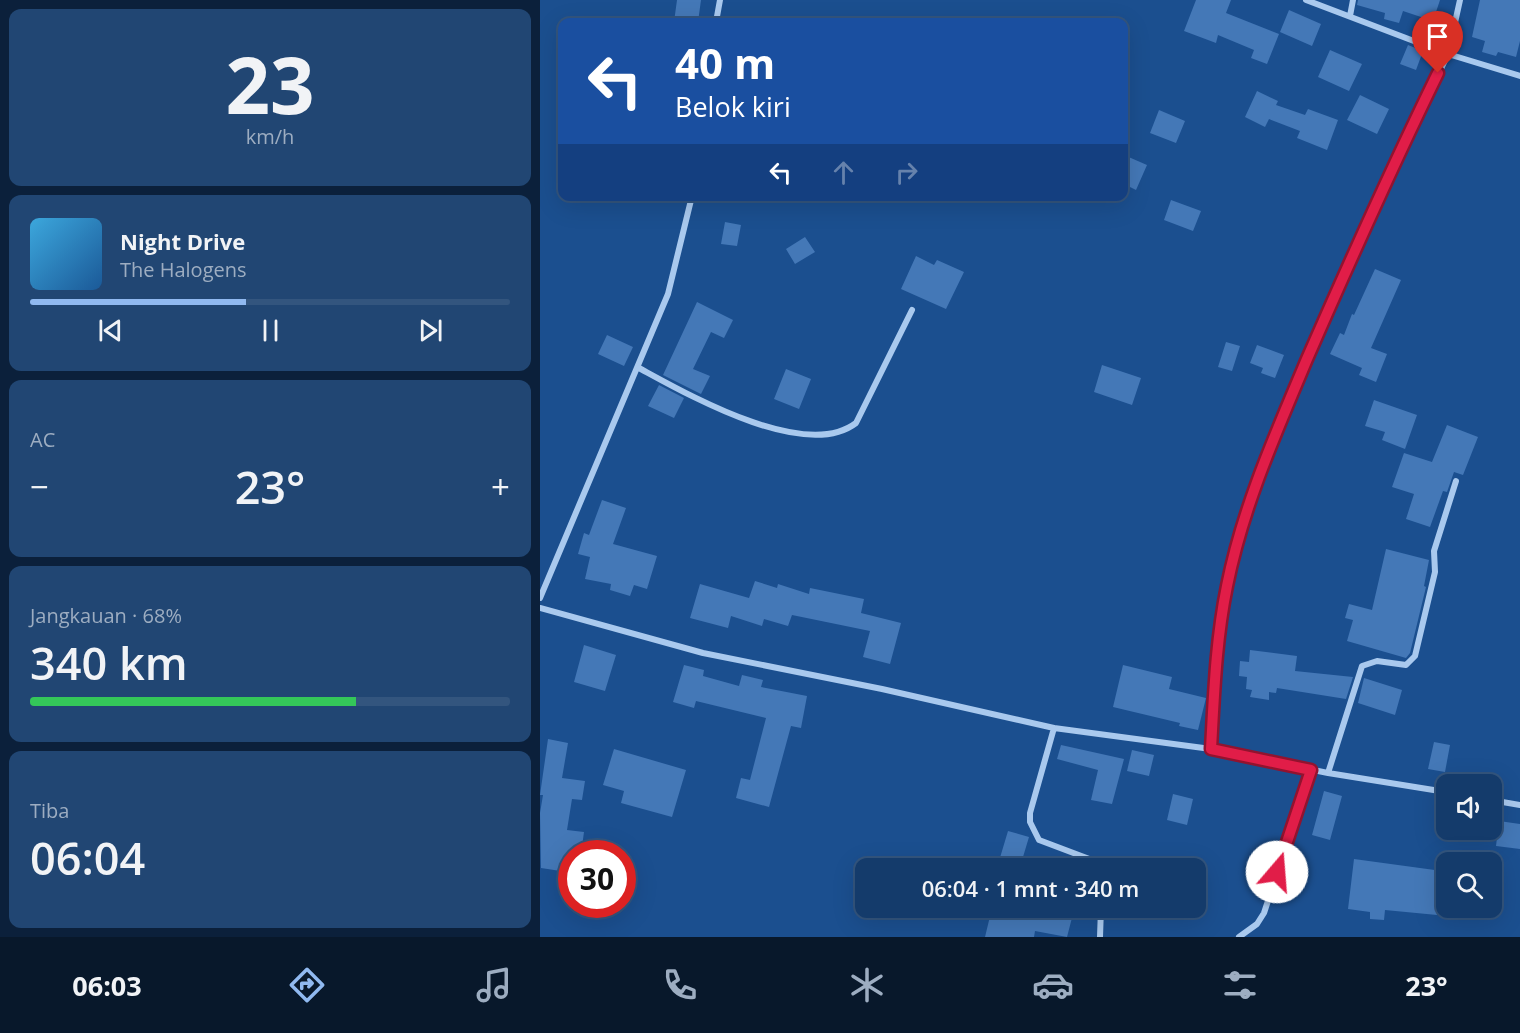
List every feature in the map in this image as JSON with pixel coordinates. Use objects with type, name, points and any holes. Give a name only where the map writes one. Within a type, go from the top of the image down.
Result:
[{"type":"street","points":[[717,18],[720,0]]},
{"type":"street","points":[[1306,0],[1448,54],[1520,76]]},
{"type":"street","points":[[1350,16],[1353,0]]},
{"type":"street","points":[[1211,749],[1215,680],[1227,585],[1254,486],[1343,276],[1448,54],[1460,0]]},
{"type":"street","points":[[540,598],[602,447],[639,368],[668,294],[691,201]]},
{"type":"street","points":[[639,368],[694,397],[762,426],[793,432],[849,428],[856,423],[912,310]]},
{"type":"street","points":[[1328,773],[1362,666],[1377,662],[1407,665],[1415,656],[1435,573],[1434,551],[1456,481]]},
{"type":"street","points":[[540,608],[703,653],[882,689],[1054,728],[1211,749],[1311,770],[1436,790]]},
{"type":"street","points":[[1054,728],[1030,813],[1030,822],[1039,840],[1087,858]]},
{"type":"street","points":[[1239,937],[1257,924],[1264,913],[1311,770]]},
{"type":"street","points":[[1502,802],[1520,805]]},
{"type":"street","points":[[1100,937],[1101,918]]},
{"type":"building","points":[[677,0],[701,0],[699,18],[675,18]]},
{"type":"building","points":[[1196,0],[1231,0],[1226,13],[1279,34],[1267,64],[1251,58],[1254,50],[1218,35],[1216,43],[1184,31]]},
{"type":"building","points":[[1358,0],[1440,0],[1433,21],[1403,11],[1399,23],[1384,19],[1385,13],[1357,5]]},
{"type":"building","points":[[1480,0],[1520,0],[1520,41],[1516,57],[1498,52],[1496,56],[1482,52],[1485,41],[1472,37]]},
{"type":"building","points":[[1289,10],[1321,24],[1312,46],[1280,32]]},
{"type":"building","points":[[1408,45],[1423,51],[1416,70],[1400,64]]},
{"type":"building","points":[[1330,50],[1362,64],[1349,91],[1318,77]]},
{"type":"building","points":[[1257,91],[1278,101],[1276,105],[1305,115],[1308,109],[1338,120],[1327,150],[1297,138],[1300,131],[1269,119],[1265,127],[1245,117]]},
{"type":"building","points":[[1360,95],[1389,109],[1377,134],[1347,120]]},
{"type":"building","points":[[1159,110],[1185,121],[1176,143],[1150,133]]},
{"type":"building","points":[[1128,157],[1147,165],[1136,190],[1128,186]]},
{"type":"building","points":[[1171,200],[1201,211],[1193,231],[1164,220]]},
{"type":"building","points":[[725,222],[741,225],[737,246],[721,244]]},
{"type":"building","points":[[805,237],[815,252],[795,264],[786,249]]},
{"type":"building","points":[[916,256],[934,265],[937,260],[964,272],[946,309],[901,289]]},
{"type":"building","points":[[1375,269],[1401,280],[1371,348],[1387,354],[1376,382],[1359,375],[1362,368],[1330,354],[1340,333],[1344,335]]},
{"type":"building","points":[[697,302],[733,320],[724,338],[711,332],[693,369],[710,376],[701,394],[663,375]]},
{"type":"building","points":[[607,335],[633,347],[624,366],[598,354]]},
{"type":"building","points":[[1226,342],[1240,346],[1232,371],[1218,367]]},
{"type":"building","points":[[1257,345],[1284,355],[1275,378],[1261,373],[1263,368],[1250,363]]},
{"type":"building","points":[[1102,365],[1141,378],[1132,405],[1094,392]]},
{"type":"building","points":[[786,369],[811,379],[799,409],[774,399]]},
{"type":"building","points":[[659,385],[684,398],[674,418],[648,406]]},
{"type":"building","points":[[1374,400],[1417,415],[1405,449],[1382,440],[1385,432],[1365,426]]},
{"type":"building","points":[[1447,425],[1478,437],[1463,475],[1454,472],[1447,492],[1443,491],[1430,527],[1406,519],[1414,494],[1392,487],[1404,453],[1432,462]]},
{"type":"building","points":[[602,500],[626,508],[613,544],[657,556],[647,589],[634,585],[630,596],[610,590],[611,584],[585,579],[590,557],[578,554],[584,533],[589,535]]},
{"type":"building","points":[[1386,549],[1429,560],[1424,586],[1426,587],[1410,653],[1406,658],[1347,641],[1353,620],[1345,618],[1349,604],[1372,610]]},
{"type":"building","points":[[755,581],[777,588],[778,584],[809,594],[810,588],[864,599],[861,613],[901,623],[890,664],[863,657],[870,631],[792,615],[788,626],[764,619],[762,626],[731,616],[728,628],[690,618],[700,584],[749,598]]},
{"type":"building","points":[[584,645],[616,655],[605,691],[574,682]]},
{"type":"building","points":[[1250,650],[1297,656],[1295,671],[1353,677],[1346,699],[1277,688],[1276,693],[1269,692],[1269,700],[1250,697],[1252,690],[1246,689],[1247,677],[1239,676],[1240,661],[1249,662]]},
{"type":"building","points":[[684,665],[704,670],[703,676],[739,686],[742,675],[763,680],[761,687],[807,696],[801,728],[791,726],[769,807],[736,798],[741,778],[750,780],[766,718],[696,701],[694,708],[673,702]]},
{"type":"building","points":[[1123,665],[1172,677],[1169,689],[1206,698],[1198,730],[1179,726],[1180,723],[1113,707]]},
{"type":"building","points":[[1364,678],[1402,690],[1395,715],[1358,703]]},
{"type":"building","points":[[548,739],[568,743],[562,778],[585,781],[582,800],[572,799],[567,830],[584,832],[583,840],[558,840],[558,871],[541,868],[540,813],[543,795],[540,795]]},
{"type":"building","points":[[1434,742],[1450,745],[1445,772],[1428,769]]},
{"type":"building","points":[[1061,745],[1124,759],[1112,804],[1091,800],[1098,770],[1057,759]]},
{"type":"building","points":[[614,749],[686,770],[672,817],[621,803],[624,791],[603,785]]},
{"type":"building","points":[[1132,750],[1154,755],[1149,776],[1127,771]]},
{"type":"building","points":[[1324,791],[1342,796],[1330,840],[1312,835]]},
{"type":"building","points":[[1173,794],[1193,799],[1187,825],[1167,820]]},
{"type":"building","points":[[1502,821],[1520,824],[1520,849],[1496,846],[1497,840],[1502,840]]},
{"type":"building","points":[[1008,831],[1029,837],[1023,858],[1000,858]]},
{"type":"building","points":[[1354,859],[1436,870],[1436,915],[1385,910],[1384,920],[1370,919],[1370,912],[1348,909]]},
{"type":"building","points":[[990,918],[1072,918],[1067,937],[1035,931],[1034,937],[985,937]]},
{"type":"route","points":[[1277,872],[1311,770],[1211,749],[1215,680],[1227,585],[1254,486],[1343,276],[1438,73]]}]
